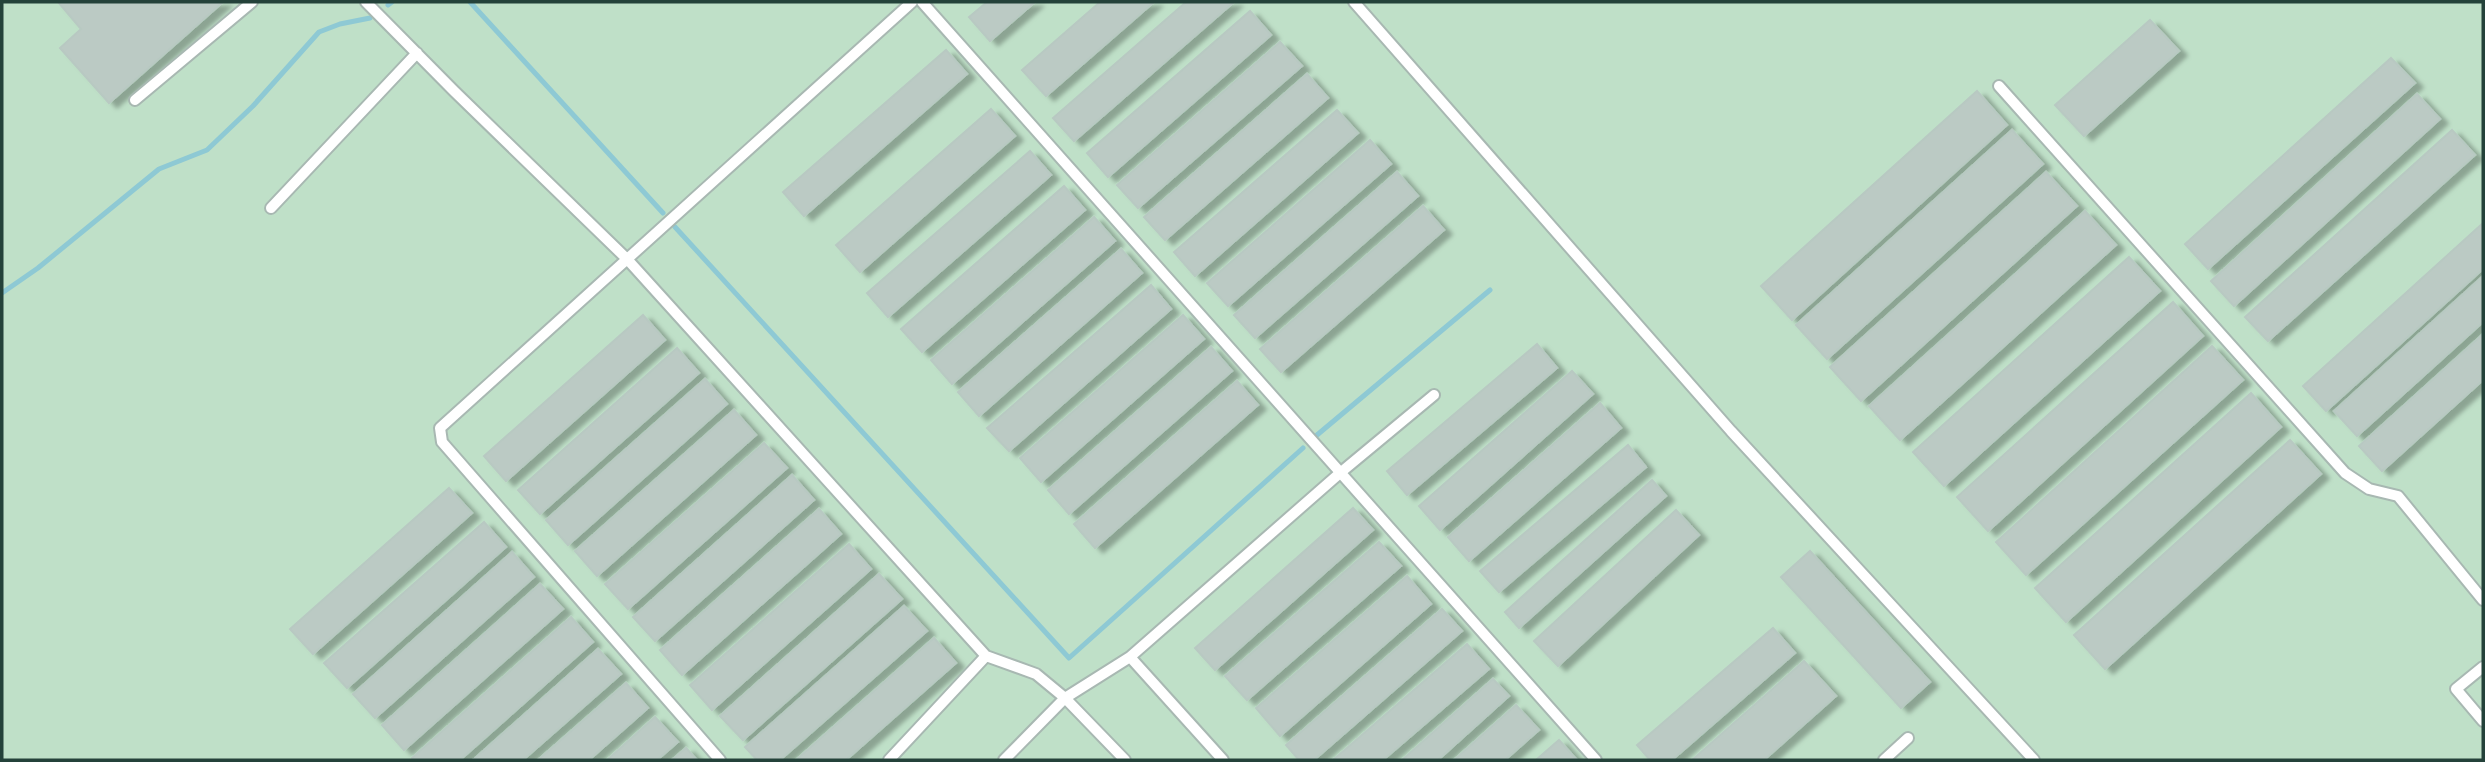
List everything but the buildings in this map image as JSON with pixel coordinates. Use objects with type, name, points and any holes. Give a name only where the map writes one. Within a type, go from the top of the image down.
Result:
[{"type":"lane","points":[[135,100],[252,2]]},
{"type":"lane","points":[[366,2],[627,259],[986,656],[1036,674],[1065,698],[1125,760]]},
{"type":"lane","points":[[720,760],[442,442],[440,428],[912,2]]},
{"type":"lane","points":[[922,2],[1596,760]]},
{"type":"lane","points":[[1354,2],[1731,431],[2034,760]]},
{"type":"lane","points":[[271,208],[417,54]]},
{"type":"lane","points":[[1998,86],[2345,472],[2369,489],[2398,496],[2483,600]]},
{"type":"lane","points":[[1004,760],[1065,698],[1130,657],[1340,473],[1434,395]]},
{"type":"lane","points":[[889,760],[986,656]]},
{"type":"lane","points":[[1130,657],[1223,760]]},
{"type":"lane","points":[[2483,667],[2456,690],[2483,720]]},
{"type":"lane","points":[[1884,760],[1908,738]]},
{"type":"green space","points":[[2,2],[2483,2],[2483,760],[2,760]]},
{"type":"waterway","points":[[388,5],[392,2]]},
{"type":"waterway","points":[[470,2],[663,213]]},
{"type":"waterway","points":[[2,293],[38,268],[159,169],[207,150],[253,106],[319,32],[340,24],[370,18]]},
{"type":"waterway","points":[[675,227],[1069,658],[1303,448]]},
{"type":"waterway","points":[[1317,435],[1490,290]]}]
